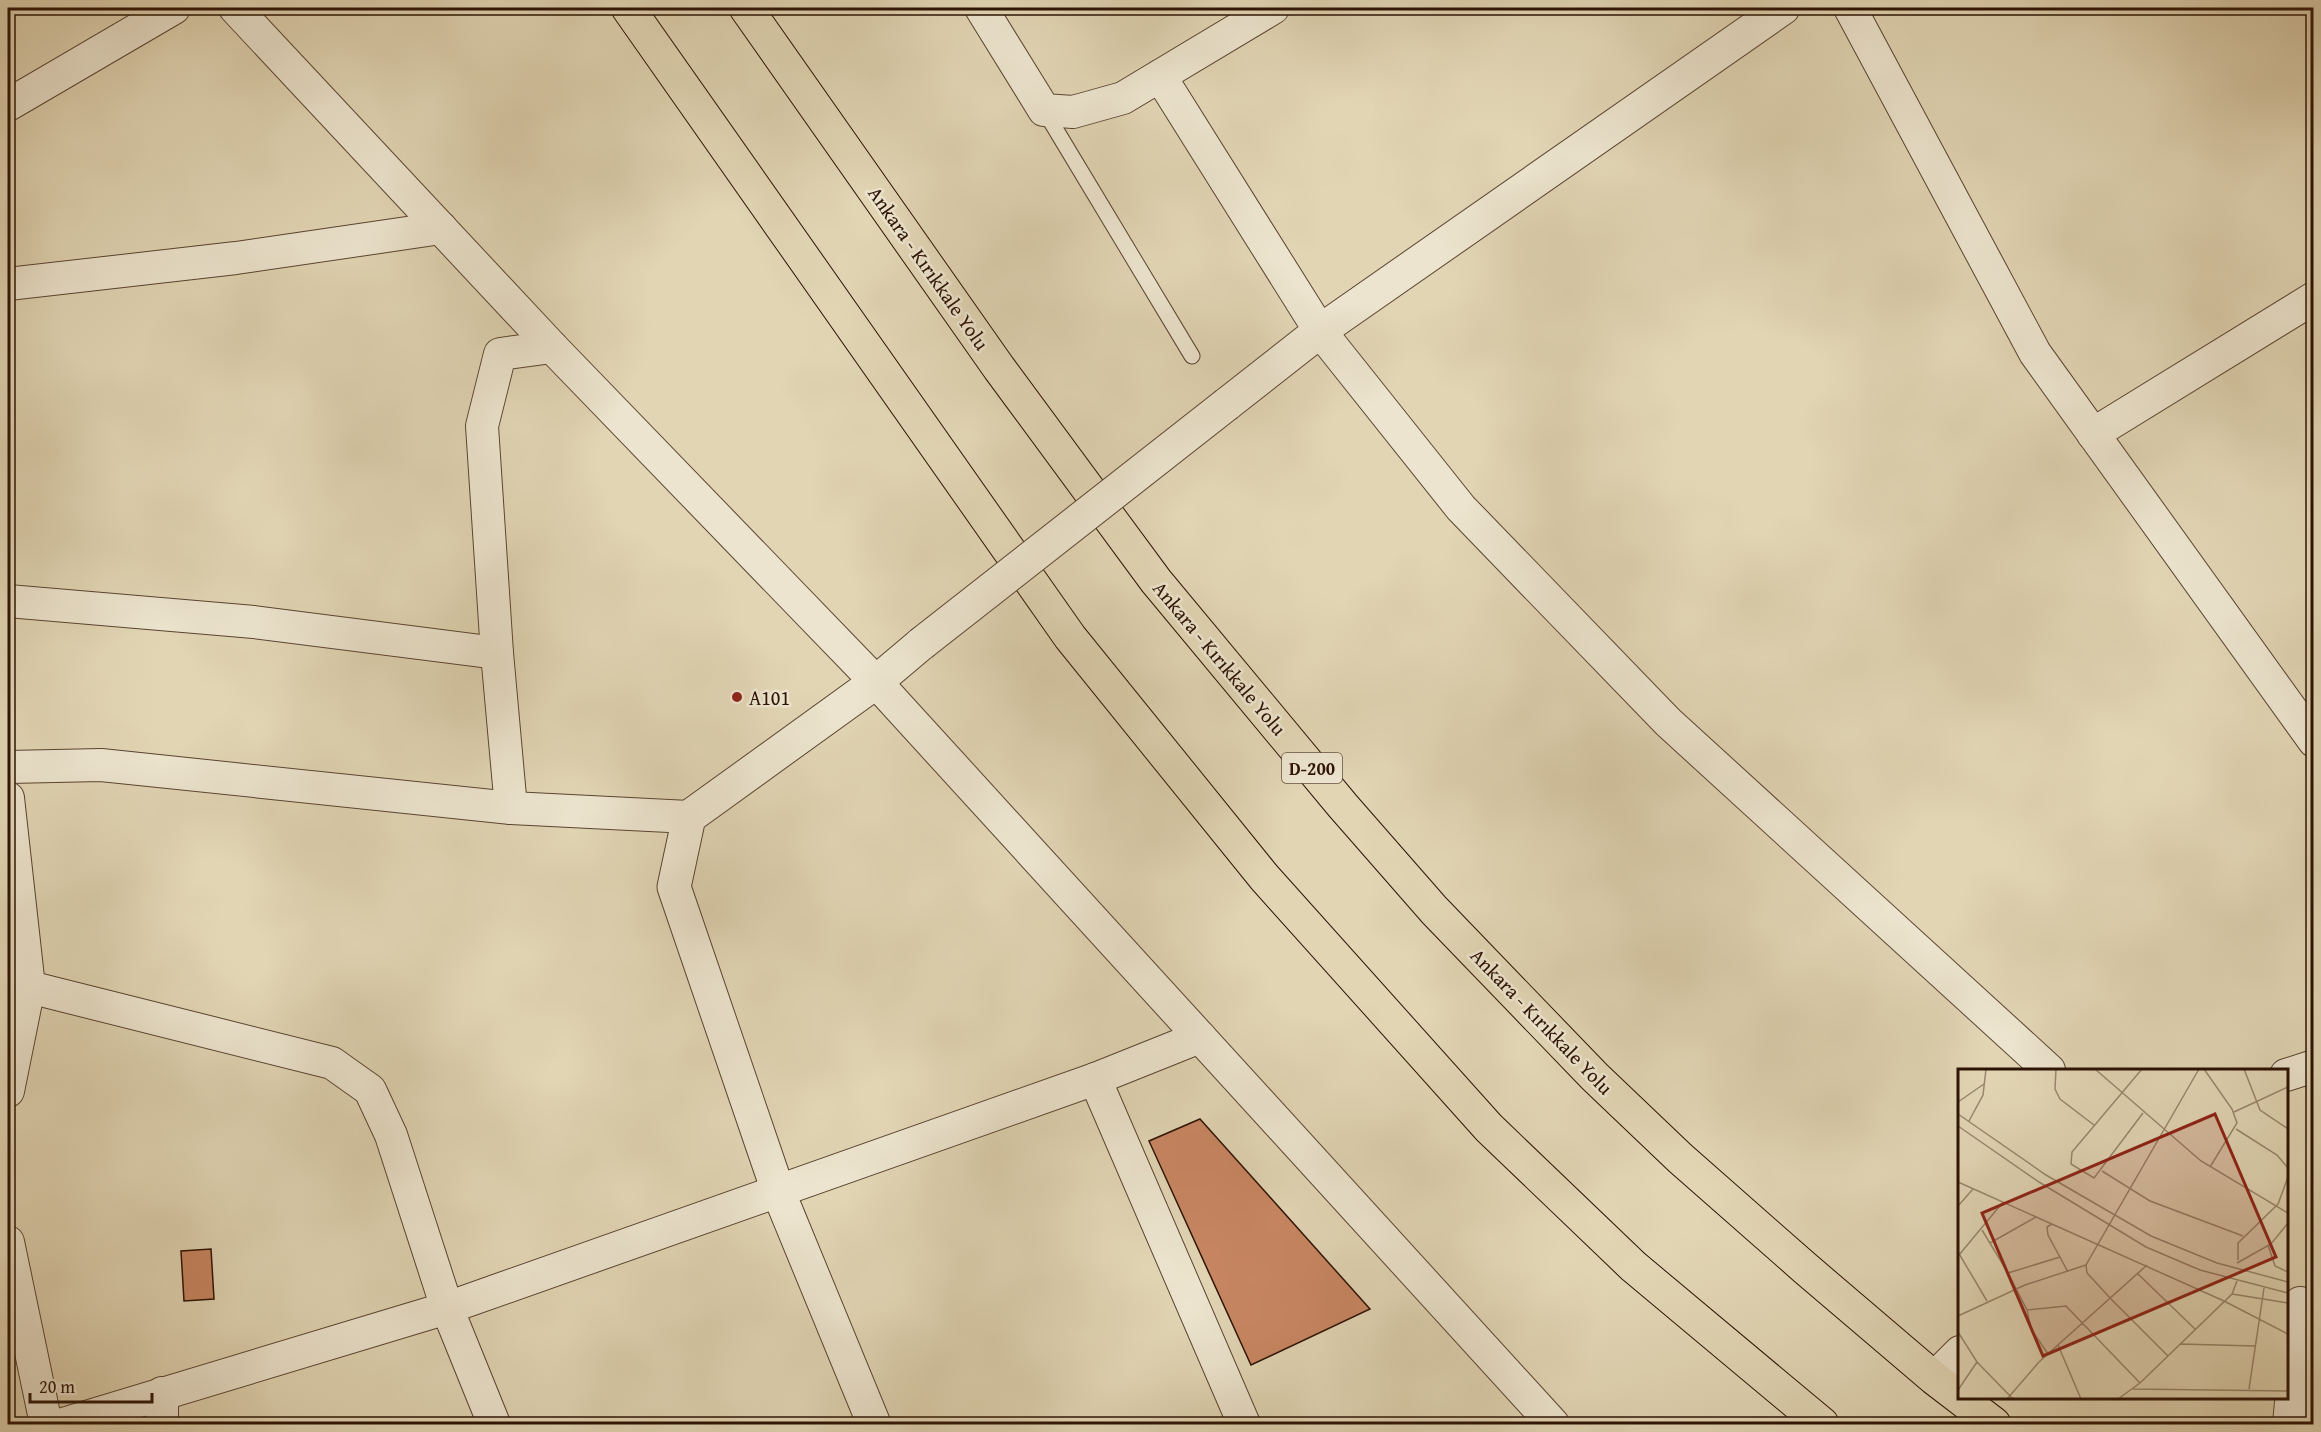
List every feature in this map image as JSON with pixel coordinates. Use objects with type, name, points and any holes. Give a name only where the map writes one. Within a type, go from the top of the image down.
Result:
[{"type":"highway","points":[[628,8],[1070,637],[1264,877],[1489,1128],[1633,1266],[1822,1425]]},
{"type":"highway","name":"Ankara - Kırıkkale Yolu","points":[[746,8],[999,368],[1156,581],[1343,806],[1434,910],[1595,1077],[1680,1158],[1958,1397]]},
{"type":"highway","name":"Ankara - Kırıkkale Yolu","points":[[1961,1399],[1994,1425]]},
{"type":"street","points":[[8,105],[174,8]]},
{"type":"street","points":[[235,8],[552,347],[876,682],[1554,1425]]},
{"type":"street","points":[[981,8],[1044,110],[1073,112],[1123,98],[1273,8]]},
{"type":"street","points":[[8,767],[101,765],[511,808],[689,817],[876,682],[921,644],[1320,331],[1783,8]]},
{"type":"street","points":[[1850,8],[2035,353],[2313,741]]},
{"type":"street","points":[[1160,76],[1320,331],[1461,508],[1668,722],[2047,1069]]},
{"type":"street","points":[[8,284],[236,258],[441,228]]},
{"type":"street","points":[[2093,434],[2313,298]]},
{"type":"street","points":[[511,808],[497,653],[482,426],[500,354],[552,347]]},
{"type":"street","points":[[8,601],[254,622],[497,653]]},
{"type":"street","points":[[8,798],[29,987],[8,1092]]},
{"type":"street","points":[[689,817],[674,888],[778,1191],[874,1425]]},
{"type":"street","points":[[29,987],[332,1063],[370,1090],[391,1135],[447,1308],[494,1425]]},
{"type":"street","points":[[63,1425],[447,1308],[1095,1079],[1200,1037]]},
{"type":"street","points":[[2288,1074],[2313,1066]]},
{"type":"street","points":[[1095,1079],[1244,1425]]},
{"type":"street","points":[[8,1242],[46,1425]]},
{"type":"street","points":[[2289,1425],[2300,1303]]},
{"type":"street","points":[[1934,1378],[1958,1353]]},
{"type":"street","points":[[162,1393],[162,1425]]},
{"type":"lane","points":[[1044,110],[1192,356]]},
{"type":"building","points":[[1200,1119],[1370,1309],[1251,1365],[1149,1141]]},
{"type":"building","points":[[211,1249],[214,1299],[184,1301],[181,1251]]},
{"type":"place","name":"A101","points":[[737,697]]}]
